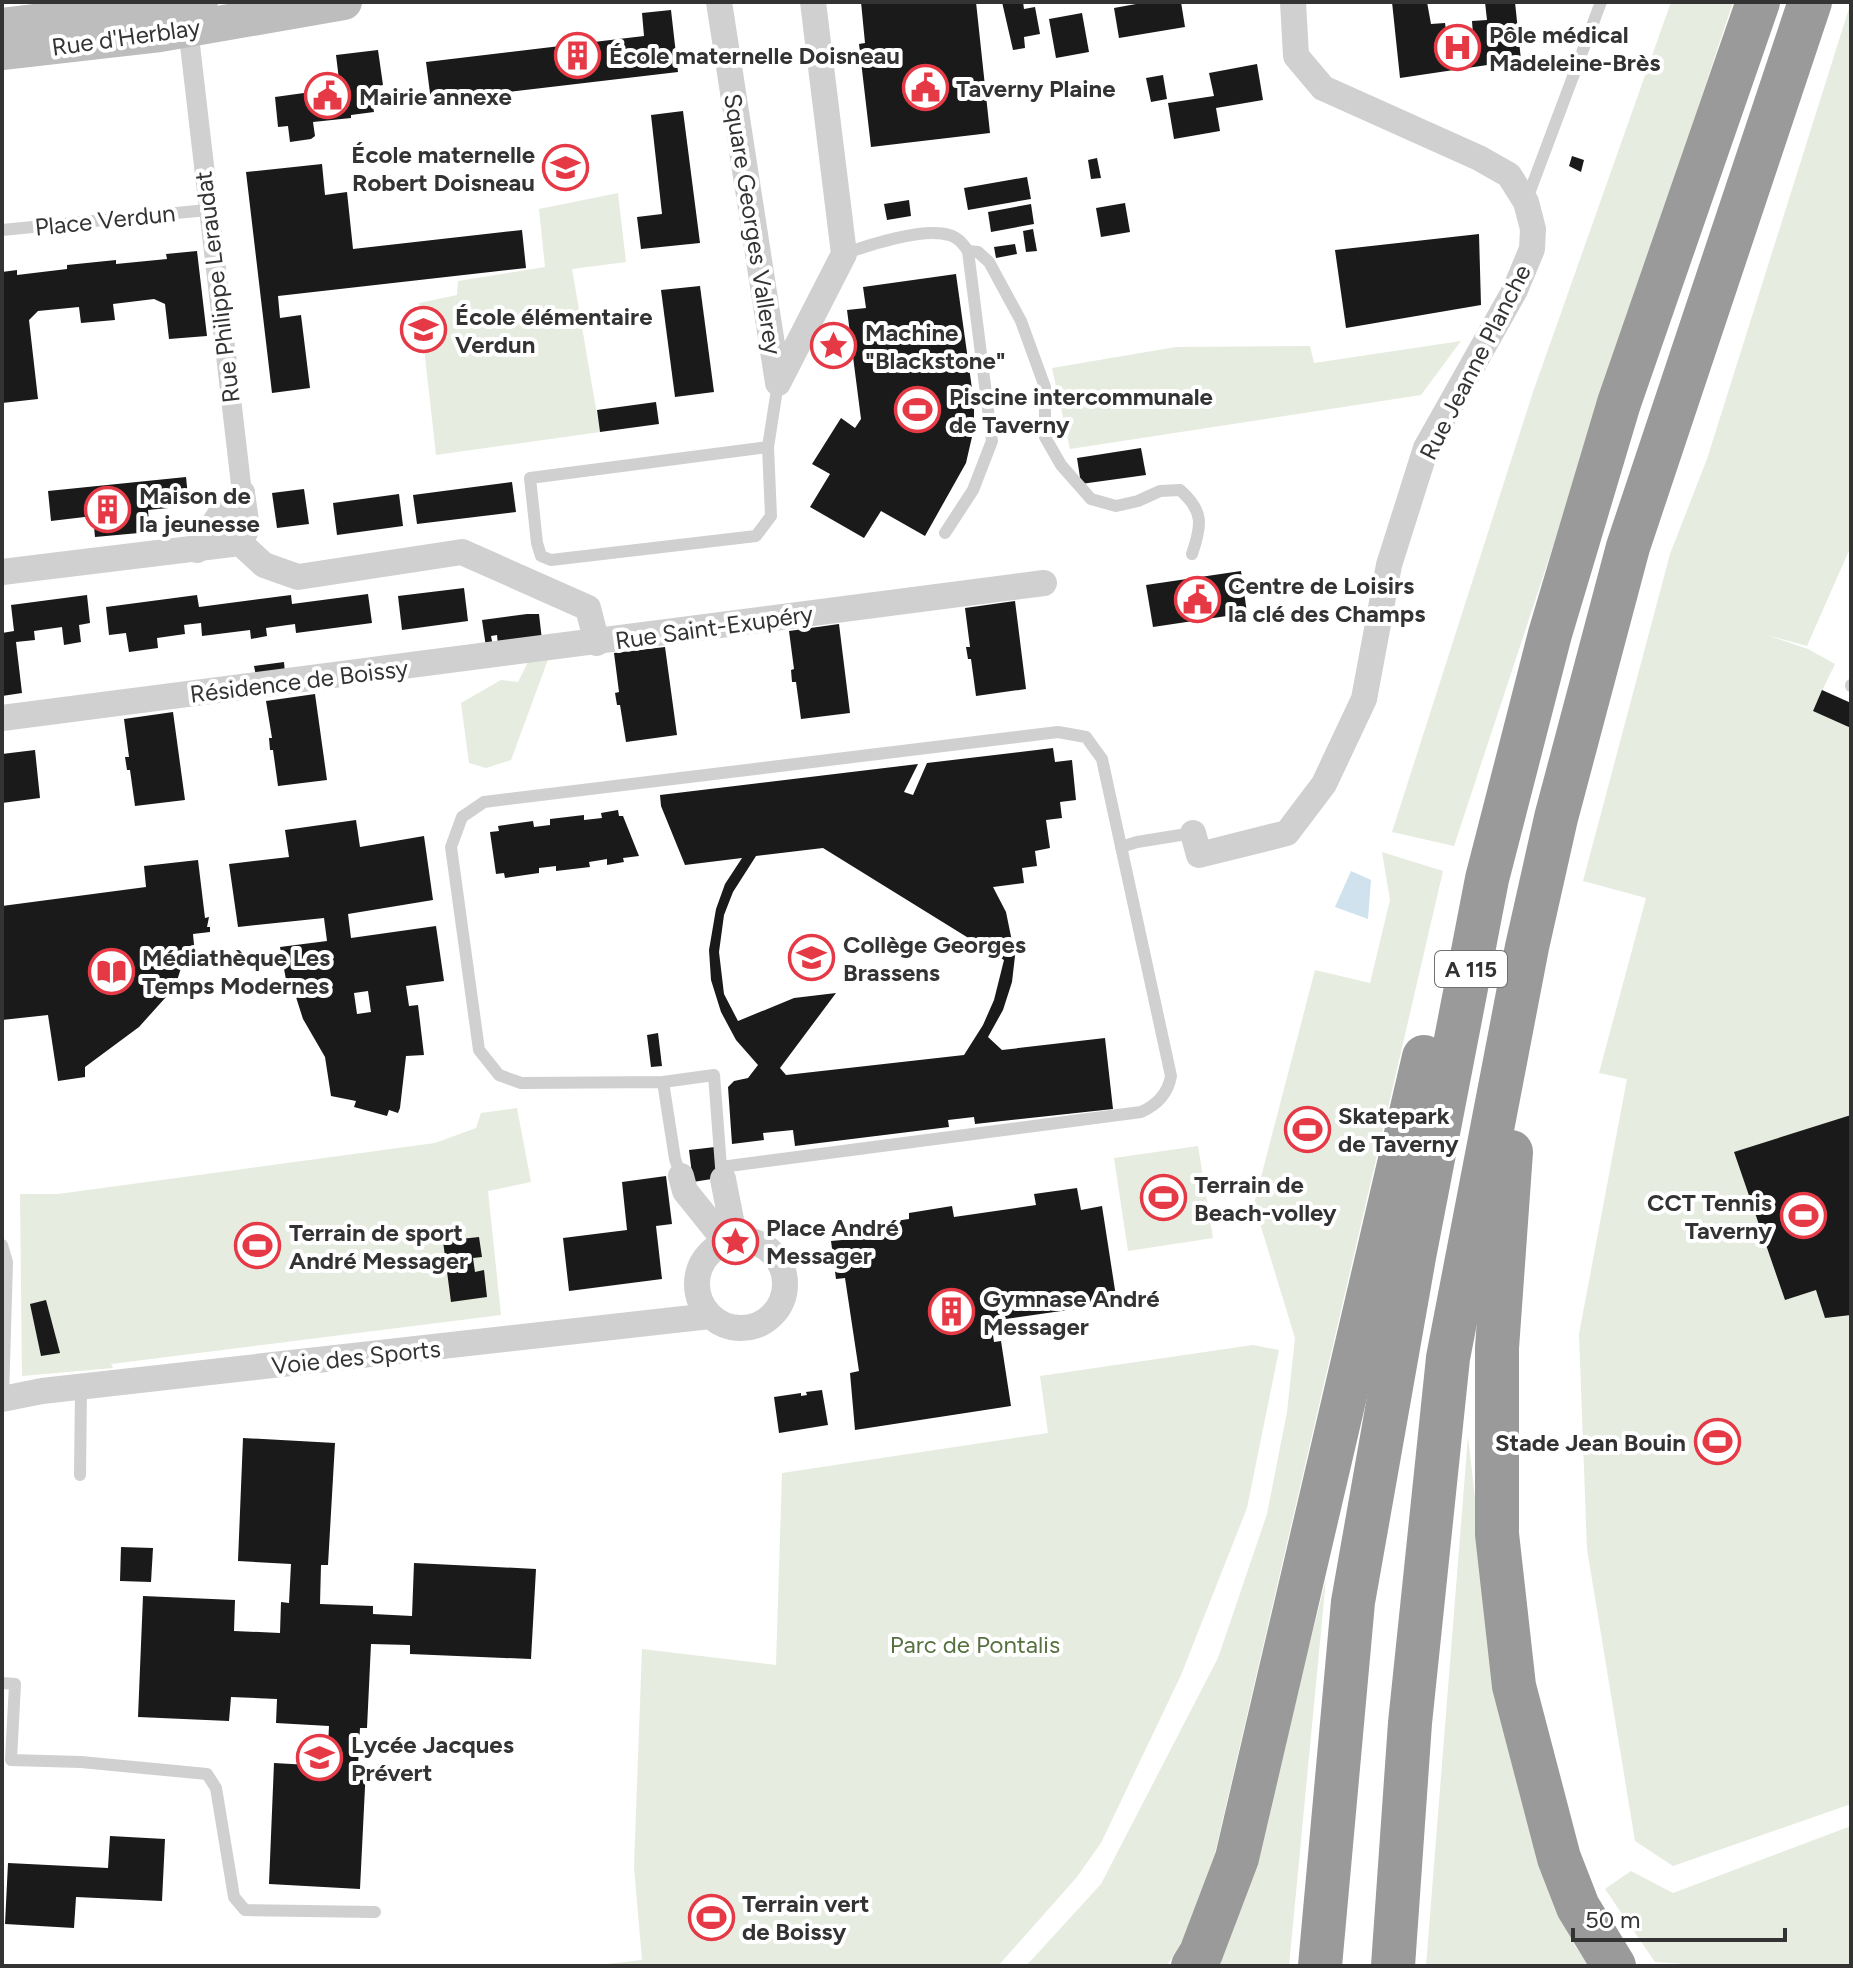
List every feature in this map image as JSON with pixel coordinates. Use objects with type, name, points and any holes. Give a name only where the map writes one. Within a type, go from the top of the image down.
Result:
[{"type":"highway","name":"A 115","points":[[1320,1966],[1353,1602],[1414,1257],[1487,879],[1550,634],[1619,403],[1758,2]]},
{"type":"highway","name":"A 115","points":[[1393,1966],[1410,1723],[1448,1358],[1527,947],[1556,818],[1628,547],[1810,2]]},
{"type":"highway","points":[[1193,1966],[1201,1953],[1237,1858],[1448,952],[1487,879]]},
{"type":"highway","points":[[1527,947],[1497,1348],[1497,1534],[1514,1686],[1559,1858],[1578,1907],[1614,1966]]},
{"type":"main road","name":"Rue d'Herblay","points":[[11,57],[64,22],[171,29],[344,2]]},
{"type":"main road","name":"Rue d'Herblay","points":[[2,26],[64,22],[171,29]]},
{"type":"street","name":"Square Georges Vallerey","points":[[719,2],[778,383]]},
{"type":"street","points":[[813,2],[844,254]]},
{"type":"street","name":"Rue Jeanne Planche","points":[[1193,833],[1199,855],[1287,833],[1324,784],[1364,699],[1389,565],[1426,448],[1515,290],[1532,249],[1533,229],[1526,202],[1509,175],[1479,158],[1323,88],[1296,56],[1293,2]]},
{"type":"street","name":"Rue Philippe Leraudat","points":[[171,29],[207,210],[247,528],[240,543]]},
{"type":"street","name":"Square Georges Vallerey","points":[[778,383],[844,254]]},
{"type":"street","points":[[197,550],[219,516],[242,493]]},
{"type":"street","points":[[2,572],[240,543]]},
{"type":"street","name":"Rue Saint-Exupéry","points":[[240,543],[264,565],[298,577],[462,552],[588,608],[597,643],[1044,583]]},
{"type":"street","name":"Résidence de Boissy","points":[[2,718],[553,646],[597,643]]},
{"type":"street","points":[[722,1173],[731,1241]]},
{"type":"street","points":[[681,1176],[685,1191],[731,1241]]},
{"type":"street","points":[[744,1239],[762,1245],[776,1256],[784,1273],[785,1291],[779,1308],[766,1321],[749,1328],[722,1324],[710,1316],[700,1301],[697,1284],[700,1266],[711,1251],[731,1241],[744,1239]]},
{"type":"street","name":"Voie des Sports","points":[[2,1399],[81,1387],[710,1316]]},
{"type":"lane","points":[[1526,202],[1601,2]]},
{"type":"lane","name":"Place Verdun","points":[[2,230],[207,210]]},
{"type":"lane","points":[[844,254],[874,243],[937,233],[952,235],[968,251],[992,441],[973,490],[945,533]]},
{"type":"lane","points":[[968,251],[978,252],[989,262],[1021,321],[1045,387],[1045,437],[1061,465],[1091,499],[1116,506],[1160,491],[1180,490],[1194,502],[1201,528],[1192,554]]},
{"type":"lane","points":[[541,556],[551,560],[756,536],[771,516],[768,447],[778,383]]},
{"type":"lane","points":[[529,582],[541,556],[530,478],[768,447]]},
{"type":"lane","points":[[1058,732],[1086,737],[1102,759],[1121,847],[1171,1076],[1169,1086],[1153,1107],[1141,1112],[722,1173],[714,1075],[663,1082],[521,1083],[499,1075],[479,1050],[451,847],[462,817],[484,802],[1058,732]]},
{"type":"lane","name":"Rue Jeanne Planche","points":[[1121,847],[1193,833]]},
{"type":"lane","points":[[663,1082],[675,1159],[681,1176]]},
{"type":"lane","points":[[2,1245],[7,1262],[2,1399]]},
{"type":"lane","points":[[80,1475],[81,1387]]},
{"type":"lane","points":[[2,1683],[15,1684],[11,1760],[81,1762],[207,1774],[216,1788],[234,1897],[245,1910],[375,1912]]},
{"type":"green space","points":[[1671,2],[1733,2],[1454,846],[1392,832],[1533,392]]},
{"type":"green space","points":[[1851,2],[1851,546],[1807,646],[1767,635],[1808,649],[1835,664],[1813,710],[1851,728],[1851,1804],[1673,1866],[1635,1841],[1587,1549],[1579,1334],[1627,1079],[1599,1073],[1646,898],[1583,881],[1670,554],[1707,459]]},
{"type":"green space","points":[[618,193],[626,262],[572,269],[600,432],[436,455],[419,303],[457,295],[458,281],[545,267],[539,209]]},
{"type":"green space","points":[[1461,341],[1421,395],[1070,449],[1052,368],[1176,347],[1310,346],[1314,363]]},
{"type":"green space","points":[[553,646],[511,760],[486,768],[469,763],[461,703],[501,680],[518,682],[534,650]]},
{"type":"green space","points":[[1382,852],[1443,871],[1215,1853],[1184,1938],[1167,1966],[1026,1966],[1101,1884],[1218,1658],[1267,1514],[1287,1412],[1295,1338],[1254,1204],[1315,970],[1370,983],[1390,900]]},
{"type":"green space","name":"Terrain de sport André Messager","points":[[517,1108],[531,1182],[488,1191],[501,1315],[111,1364],[113,1368],[22,1376],[20,1194],[58,1194],[435,1143],[476,1128],[481,1113]]},
{"type":"green space","name":"Terrain de Beach-volley","points":[[1198,1146],[1213,1238],[1128,1251],[1114,1158]]},
{"type":"green space","name":"Parc de Pontalis","points":[[1253,1345],[1279,1350],[1247,1508],[1181,1675],[1101,1843],[1077,1877],[998,1966],[589,1966],[642,1960],[634,1867],[642,1649],[776,1665],[782,1473],[1048,1433],[1040,1376]]},
{"type":"green space","points":[[1468,1436],[1482,1561],[1562,1918],[1575,1946],[1590,1966],[1426,1966]]},
{"type":"green space","points":[[1326,1579],[1289,1966],[1214,1966],[1254,1863]]},
{"type":"green space","points":[[1851,1826],[1851,1966],[1714,1966],[1655,1962],[1605,1889],[1631,1871],[1673,1893]]},
{"type":"water","points":[[1351,871],[1371,880],[1368,919],[1335,907]]},
{"type":"building","name":"Taverny Plaine","points":[[861,2],[976,2],[990,133],[871,147],[859,44],[865,43]]},
{"type":"building","points":[[1002,2],[1023,2],[1024,9],[1035,7],[1040,34],[1024,37],[1025,48],[1013,50]]},
{"type":"building","points":[[1147,2],[1181,2],[1185,27],[1119,38],[1114,8]]},
{"type":"building","name":"Pôle médical Madeleine-Brès","points":[[1392,2],[1427,2],[1431,24],[1445,23],[1447,37],[1473,35],[1472,21],[1487,20],[1485,2],[1515,2],[1521,60],[1400,78]]},
{"type":"building","name":"École maternelle Doisneau","points":[[671,10],[678,72],[431,101],[426,62],[644,36],[642,13]]},
{"type":"building","points":[[1082,13],[1089,52],[1056,58],[1049,19]]},
{"type":"building","name":"Mairie annexe","points":[[378,50],[383,85],[378,86],[378,92],[371,94],[374,112],[313,122],[315,136],[290,142],[288,126],[278,127],[275,97],[340,88],[336,55]]},
{"type":"building","points":[[1257,64],[1263,100],[1216,108],[1220,131],[1174,139],[1168,103],[1214,96],[1209,73]]},
{"type":"building","points":[[1163,75],[1167,99],[1151,102],[1146,78]]},
{"type":"building","name":"École maternelle Doisneau","points":[[683,111],[700,243],[641,249],[637,217],[662,214],[651,115]]},
{"type":"building","points":[[1572,156],[1584,160],[1581,172],[1569,166]]},
{"type":"building","points":[[1097,158],[1101,178],[1091,179],[1088,160]]},
{"type":"building","points":[[322,164],[325,195],[347,192],[353,249],[522,230],[526,268],[278,296],[280,318],[301,315],[310,388],[272,393],[246,172]]},
{"type":"building","points":[[1027,177],[1031,199],[968,210],[964,188]]},
{"type":"building","points":[[909,200],[911,216],[887,220],[884,204]]},
{"type":"building","points":[[1125,203],[1130,232],[1101,237],[1096,208]]},
{"type":"building","points":[[1031,204],[1034,224],[991,232],[988,212]]},
{"type":"building","points":[[1033,229],[1037,251],[1026,252],[1023,231]]},
{"type":"building","points":[[1479,234],[1481,305],[1346,328],[1335,250]]},
{"type":"building","points":[[1015,244],[1017,254],[996,258],[994,247]]},
{"type":"building","points":[[197,251],[207,336],[169,339],[165,304],[154,299],[113,304],[115,320],[81,323],[79,307],[38,311],[29,320],[38,399],[2,403],[2,272],[17,270],[17,275],[67,269],[67,265],[167,259],[166,254]]},
{"type":"building","name":"Piscine intercommunale de Taverny","points":[[956,274],[974,403],[974,428],[966,463],[925,536],[881,511],[864,538],[810,507],[830,474],[812,464],[841,418],[855,428],[861,419],[847,310],[866,308],[863,287]]},
{"type":"building","points":[[700,286],[714,392],[675,397],[661,290]]},
{"type":"building","points":[[656,402],[659,424],[600,432],[597,410]]},
{"type":"building","points":[[1141,448],[1146,475],[1081,484],[1077,458]]},
{"type":"building","name":"Maison de la jeunesse","points":[[186,477],[189,506],[148,510],[150,532],[95,537],[93,516],[51,521],[48,491]]},
{"type":"building","points":[[512,482],[516,512],[417,524],[413,495]]},
{"type":"building","points":[[304,489],[309,524],[277,528],[272,493]]},
{"type":"building","points":[[399,494],[403,526],[337,535],[333,503]]},
{"type":"building","name":"Centre de Loisirs la clé des Champs","points":[[1241,571],[1247,613],[1153,627],[1146,585]]},
{"type":"building","points":[[464,588],[468,621],[402,630],[398,596]]},
{"type":"building","points":[[368,594],[372,623],[296,633],[295,624],[266,628],[267,636],[251,639],[250,630],[202,636],[201,623],[184,625],[185,634],[157,638],[158,648],[129,652],[126,633],[109,635],[106,607],[197,595],[199,607],[291,595],[292,604]]},
{"type":"building","points":[[87,595],[90,623],[79,625],[81,642],[64,645],[62,627],[34,631],[35,640],[16,642],[22,693],[2,696],[2,633],[14,631],[11,605]]},
{"type":"building","points":[[1015,601],[1026,689],[976,696],[971,659],[968,659],[966,647],[970,647],[965,608]]},
{"type":"building","points":[[539,614],[542,640],[498,645],[497,635],[491,636],[493,646],[486,647],[482,620]]},
{"type":"building","points":[[839,624],[850,713],[801,719],[796,682],[792,682],[791,670],[794,669],[789,631]]},
{"type":"building","points":[[665,647],[677,735],[626,742],[615,693],[619,692],[614,653]]},
{"type":"building","points":[[284,662],[285,673],[256,676],[254,666]]},
{"type":"building","points":[[1822,690],[1851,703],[1851,728],[1813,711]]},
{"type":"building","points":[[315,694],[327,780],[278,786],[273,750],[270,750],[269,738],[272,738],[266,701]]},
{"type":"building","points":[[173,712],[185,800],[135,806],[125,757],[129,757],[124,719]]},
{"type":"building","points":[[1053,748],[1055,762],[1072,760],[1076,800],[1060,802],[1062,818],[1046,820],[1050,848],[1035,851],[1037,866],[1022,868],[1024,883],[993,887],[1006,912],[1015,956],[1012,982],[1003,1010],[988,1037],[1002,1050],[1105,1038],[1113,1109],[975,1124],[974,1117],[948,1120],[949,1127],[795,1146],[793,1130],[763,1133],[764,1140],[732,1144],[728,1087],[734,1081],[748,1078],[758,1065],[736,1040],[721,1012],[711,980],[709,950],[716,909],[725,884],[742,858],[685,865],[661,806],[660,795],[918,764],[904,792],[913,795],[927,763]],"holes":[[[823,848],[1004,960],[994,1000],[964,1055],[786,1075],[780,1068],[836,993],[794,998],[738,1021],[724,994],[719,952],[724,915],[733,892],[756,856]]]},
{"type":"building","points":[[35,750],[40,798],[2,803],[2,754]]},
{"type":"building","points":[[618,810],[639,856],[623,858],[624,862],[607,865],[607,859],[589,862],[590,867],[556,871],[556,866],[539,868],[539,873],[505,878],[504,873],[496,874],[490,832],[499,831],[498,826],[533,821],[534,827],[550,825],[550,819],[584,815],[584,820],[602,818],[601,813]]},
{"type":"building","points":[[356,820],[360,847],[424,836],[433,900],[348,914],[351,938],[436,926],[444,981],[406,986],[409,1006],[418,1005],[424,1055],[406,1056],[398,1113],[389,1110],[387,1116],[354,1107],[356,1101],[331,1096],[325,1057],[303,1019],[295,994],[290,994],[280,947],[327,941],[324,918],[238,927],[229,864],[289,857],[285,830]],"holes":[[[368,991],[371,1012],[357,1014],[354,993]]]},
{"type":"building","name":"Médiathèque Les Temps Modernes","points":[[198,860],[205,918],[209,917],[207,927],[210,927],[210,932],[193,934],[195,955],[181,957],[175,987],[139,1027],[85,1067],[85,1077],[58,1081],[48,1015],[2,1020],[2,906],[146,887],[144,866]]},
{"type":"building","points":[[658,1033],[662,1066],[651,1067],[647,1035]]},
{"type":"building","name":"CCT Tennis Taverny","points":[[1851,1115],[1851,1315],[1825,1318],[1816,1290],[1785,1300],[1734,1152]]},
{"type":"building","points":[[715,1147],[718,1178],[693,1182],[689,1150]]},
{"type":"building","points":[[666,1176],[672,1224],[656,1226],[662,1279],[569,1291],[563,1238],[627,1230],[622,1182]]},
{"type":"building","name":"Gymnase André Messager","points":[[1077,1188],[1081,1210],[1102,1206],[1117,1303],[991,1321],[994,1342],[1001,1341],[1011,1406],[855,1430],[850,1373],[859,1371],[845,1278],[836,1279],[831,1241],[864,1238],[864,1232],[882,1230],[881,1223],[909,1219],[909,1213],[952,1206],[954,1217],[1036,1205],[1034,1194]]},
{"type":"building","points":[[479,1237],[482,1257],[473,1258],[475,1272],[484,1270],[487,1297],[451,1302],[443,1241]]},
{"type":"building","points":[[46,1300],[60,1353],[41,1356],[30,1304]]},
{"type":"building","points":[[822,1390],[828,1425],[779,1433],[774,1397],[801,1393],[801,1396],[807,1395],[806,1392]]},
{"type":"building","name":"Lycée Jacques Prévert","points":[[243,1438],[335,1443],[328,1565],[321,1565],[320,1604],[373,1606],[373,1614],[412,1616],[414,1563],[536,1569],[531,1659],[410,1654],[410,1645],[371,1644],[367,1728],[360,1728],[358,1766],[366,1767],[360,1889],[269,1884],[274,1763],[327,1766],[329,1726],[276,1723],[277,1699],[231,1697],[229,1721],[138,1717],[143,1596],[235,1600],[234,1631],[280,1633],[281,1602],[289,1603],[291,1564],[238,1561]]},
{"type":"building","points":[[121,1547],[153,1548],[151,1582],[120,1581]]},
{"type":"building","points":[[110,1836],[165,1839],[162,1901],[76,1897],[74,1928],[5,1924],[8,1863],[108,1868]]},
{"type":"place","name":"Pôle médical Madeleine-Brès","points":[[1458,48]]},
{"type":"place","name":"École maternelle Doisneau","points":[[578,55]]},
{"type":"place","name":"Taverny Plaine","points":[[925,88]]},
{"type":"place","name":"Mairie annexe","points":[[328,96]]},
{"type":"place","name":"École maternelle Robert Doisneau","points":[[566,168]]},
{"type":"place","name":"École élémentaire Verdun","points":[[424,330]]},
{"type":"place","name":"Machine \"Blackstone\"","points":[[834,346]]},
{"type":"place","name":"Piscine intercommunale de Taverny","points":[[918,410]]},
{"type":"place","name":"Maison de la jeunesse","points":[[108,509]]},
{"type":"place","name":"Centre de Loisirs la clé des Champs","points":[[1197,599]]},
{"type":"place","name":"Collège Georges Brassens","points":[[812,958]]},
{"type":"place","name":"Médiathèque Les Temps Modernes","points":[[111,971]]},
{"type":"place","name":"Skatepark de Taverny","points":[[1307,1129]]},
{"type":"place","name":"Terrain de Beach-volley","points":[[1163,1198]]},
{"type":"place","name":"CCT Tennis Taverny","points":[[1803,1216]]},
{"type":"place","name":"Place André Messager","points":[[735,1241]]},
{"type":"place","name":"Terrain de sport André Messager","points":[[258,1246]]},
{"type":"place","name":"Gymnase André Messager","points":[[952,1312]]},
{"type":"place","name":"Stade Jean Bouin","points":[[1717,1442]]},
{"type":"place","name":"Lycée Jacques Prévert","points":[[320,1758]]},
{"type":"place","name":"Terrain vert de Boissy","points":[[711,1917]]}]
